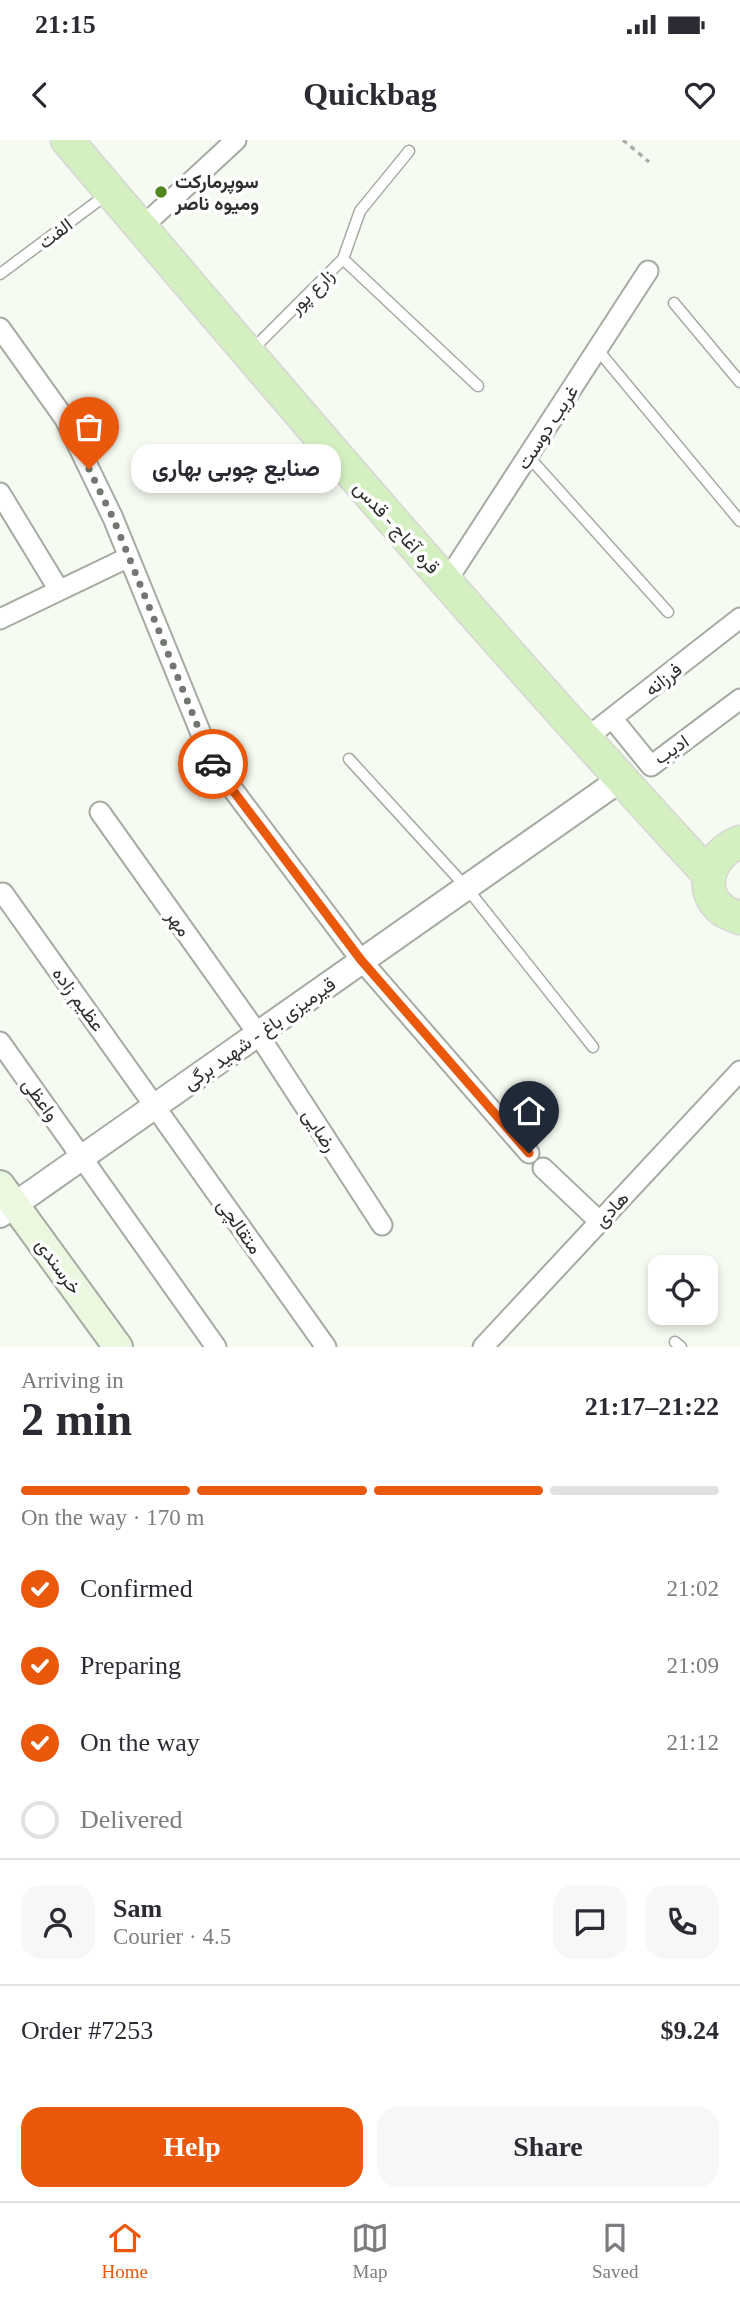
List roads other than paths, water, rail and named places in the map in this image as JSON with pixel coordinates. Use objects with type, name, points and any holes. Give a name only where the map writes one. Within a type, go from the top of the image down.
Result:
[{"type":"main road","name":"قره آغاج - قدس","points":[[67,140],[347,470],[709,875]]},
{"type":"main road","points":[[740,842],[718,854],[709,875],[711,895],[724,911],[740,918]]},
{"type":"main road","name":"خرسندی","points":[[5,1202],[118,1347]]},
{"type":"street","points":[[141,228],[236,140]]},
{"type":"street","name":"غریب دوست","points":[[446,582],[648,271]]},
{"type":"street","points":[[0,328],[65,419],[113,518],[213,763],[361,960],[529,1153]]},
{"type":"street","points":[[3,505],[59,590]]},
{"type":"street","points":[[0,619],[129,557]]},
{"type":"street","name":"فرزانه","points":[[585,739],[740,618]]},
{"type":"street","name":"ادیب","points":[[612,718],[651,766],[740,699]]},
{"type":"street","name":"قیرمیزی باغ - شهید برگی","points":[[5,1202],[155,1106],[621,779]]},
{"type":"street","name":"مهر","points":[[100,811],[258,1034]]},
{"type":"street","name":"عظیم زاده","points":[[4,893],[155,1106]]},
{"type":"street","name":"رضایی","points":[[258,1034],[382,1225]]},
{"type":"street","name":"واعظی","points":[[0,1042],[216,1347]]},
{"type":"street","name":"هادی","points":[[483,1347],[740,1071]]},
{"type":"street","name":"متقالچی","points":[[155,1106],[326,1347]]},
{"type":"street","points":[[543,1168],[600,1222]]},
{"type":"lane","name":"زارع پور","points":[[248,354],[343,259],[360,211],[409,151]]},
{"type":"lane","name":"الفت","points":[[0,274],[111,192]]},
{"type":"lane","points":[[343,259],[478,386]]},
{"type":"lane","points":[[674,303],[740,382]]},
{"type":"lane","points":[[597,349],[740,521]]},
{"type":"lane","points":[[528,456],[668,612]]},
{"type":"lane","points":[[349,759],[466,887],[593,1047]]},
{"type":"place","name":"سوپرمارکت ومیوه ناصر","points":[[161,192]]},
{"type":"place","name":"صنایع چوبی بهاری","points":[[89,469]]}]
